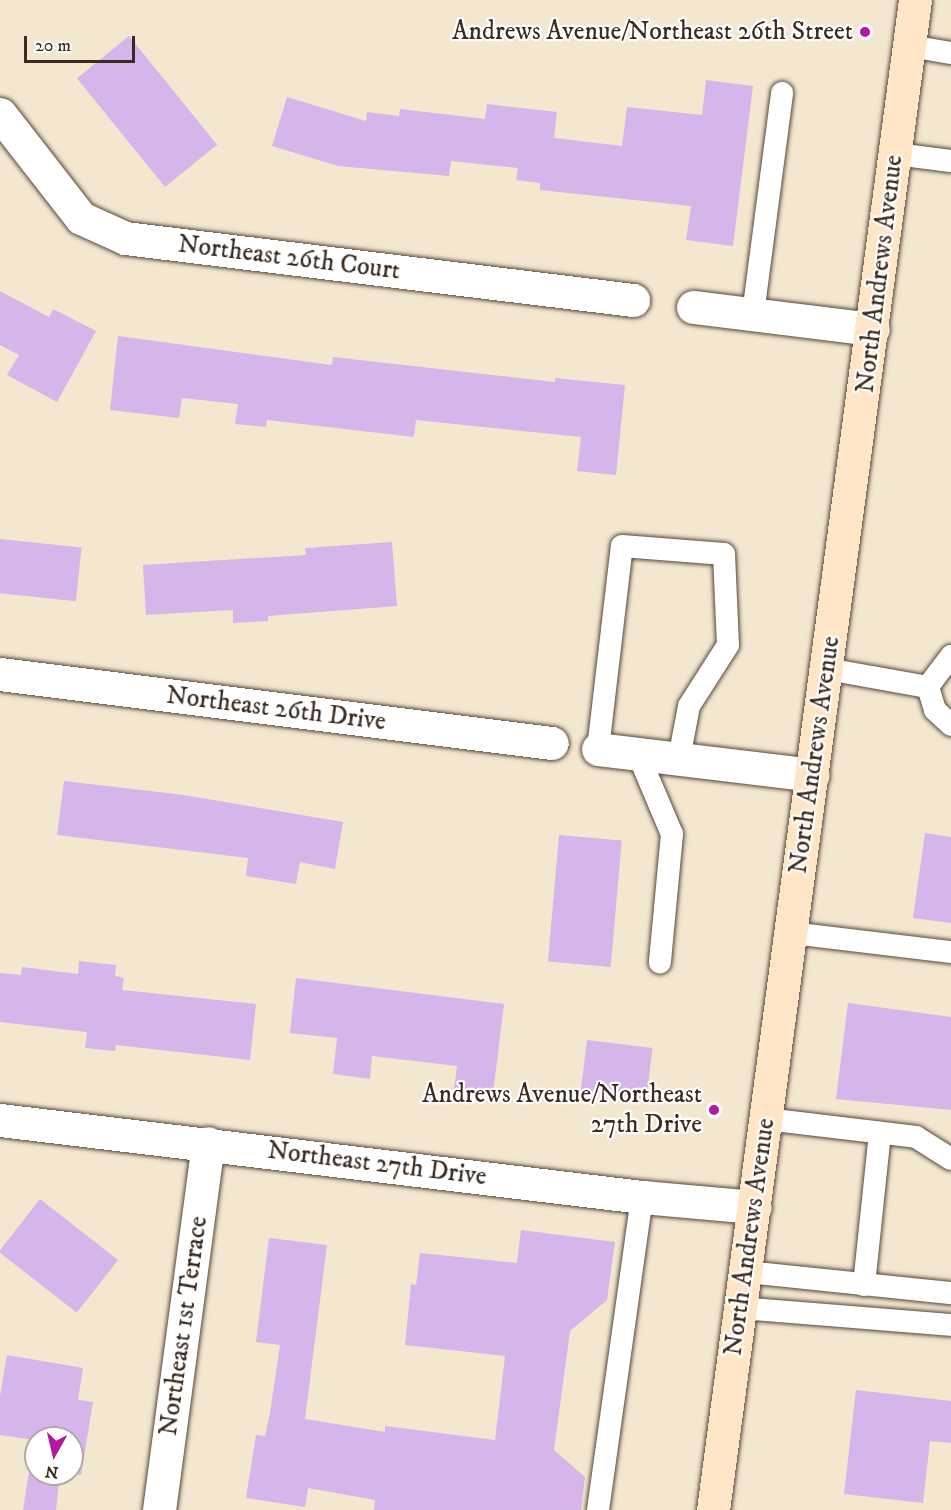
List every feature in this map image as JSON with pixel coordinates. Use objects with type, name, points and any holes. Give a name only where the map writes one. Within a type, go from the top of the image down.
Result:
[{"type":"main road","name":"North Andrews Avenue","points":[[713,1510],[740,1308],[747,1272],[915,0]]},
{"type":"street","name":"Northeast 26th Court","points":[[0,114],[81,218],[125,238],[633,300]]},
{"type":"street","points":[[693,307],[873,328]]},
{"type":"street","name":"Northeast 26th Drive","points":[[0,674],[552,743]]},
{"type":"street","points":[[598,749],[812,775]]},
{"type":"street","name":"Northeast 27th Drive","points":[[0,1120],[208,1143],[642,1197],[755,1207]]},
{"type":"street","name":"Northeast 1st Terrace","points":[[159,1510],[208,1143]]},
{"type":"lane","points":[[910,46],[951,53]]},
{"type":"lane","points":[[753,314],[782,93]]},
{"type":"lane","points":[[896,154],[951,161]]},
{"type":"lane","points":[[598,749],[622,546],[724,554],[728,645],[689,706],[679,759]]},
{"type":"lane","points":[[928,687],[951,656]]},
{"type":"lane","points":[[827,669],[928,687]]},
{"type":"lane","points":[[928,687],[935,710],[951,725]]},
{"type":"lane","points":[[638,754],[672,834],[660,962]]},
{"type":"lane","points":[[791,933],[951,952]]},
{"type":"lane","points":[[766,1119],[916,1137],[951,1159]]},
{"type":"lane","points":[[864,1285],[880,1132]]},
{"type":"lane","points":[[598,1510],[642,1197]]},
{"type":"lane","points":[[747,1272],[951,1293]]},
{"type":"lane","points":[[740,1308],[951,1325]]},
{"type":"building","points":[[129,36],[217,145],[165,187],[77,78]]},
{"type":"building","points":[[706,80],[753,86],[733,246],[686,240],[691,206],[540,190],[540,183],[516,180],[518,168],[451,161],[449,176],[338,166],[272,146],[287,97],[366,121],[367,112],[399,116],[400,109],[485,119],[487,104],[557,112],[554,138],[622,146],[627,107],[702,115]]},
{"type":"building","points":[[0,291],[49,317],[53,309],[96,331],[57,402],[7,375],[19,355],[0,345]]},
{"type":"building","points":[[118,336],[332,365],[333,357],[555,382],[555,378],[625,385],[616,475],[577,471],[581,437],[416,420],[414,437],[267,420],[266,427],[235,424],[238,404],[182,398],[179,418],[110,410]]},
{"type":"building","points":[[0,539],[82,548],[76,601],[0,593]]},
{"type":"building","points":[[392,542],[397,606],[268,616],[268,621],[233,623],[233,610],[146,615],[143,565],[306,555],[305,548]]},
{"type":"building","points":[[64,781],[184,795],[343,822],[335,869],[300,862],[296,884],[246,876],[248,858],[57,835]]},
{"type":"building","points":[[925,833],[951,837],[951,923],[913,918]]},
{"type":"building","points":[[559,835],[622,840],[611,967],[548,962]]},
{"type":"building","points":[[79,961],[116,965],[115,976],[124,978],[122,990],[256,1004],[250,1060],[116,1045],[115,1051],[85,1048],[87,1032],[0,1022],[0,973],[21,975],[22,967],[78,974]]},
{"type":"building","points":[[296,978],[504,1004],[493,1094],[454,1089],[457,1066],[372,1056],[370,1079],[333,1074],[337,1038],[290,1033]]},
{"type":"building","points":[[848,1003],[951,1017],[951,1110],[836,1099]]},
{"type":"building","points":[[587,1040],[653,1048],[646,1099],[581,1091]]},
{"type":"building","points":[[40,1199],[118,1260],[77,1313],[0,1253]]},
{"type":"building","points":[[521,1230],[615,1242],[607,1300],[570,1331],[554,1450],[585,1477],[581,1510],[374,1510],[375,1500],[308,1488],[305,1507],[246,1498],[256,1435],[265,1436],[280,1345],[256,1342],[269,1238],[327,1245],[305,1419],[385,1432],[385,1426],[495,1440],[505,1356],[405,1345],[411,1284],[416,1285],[420,1253],[517,1263]]},
{"type":"building","points":[[7,1355],[83,1368],[78,1400],[93,1402],[84,1457],[84,1426],[24,1426],[24,1439],[0,1435],[0,1396]]},
{"type":"building","points":[[856,1390],[951,1401],[951,1443],[930,1441],[923,1503],[844,1494]]},
{"type":"building","points":[[27,1486],[59,1486],[56,1510],[23,1510]]},
{"type":"place","name":"Andrews Avenue/Northeast 26th Street","points":[[865,32]]},
{"type":"place","name":"Andrews Avenue/Northeast 27th Drive","points":[[714,1110]]}]
